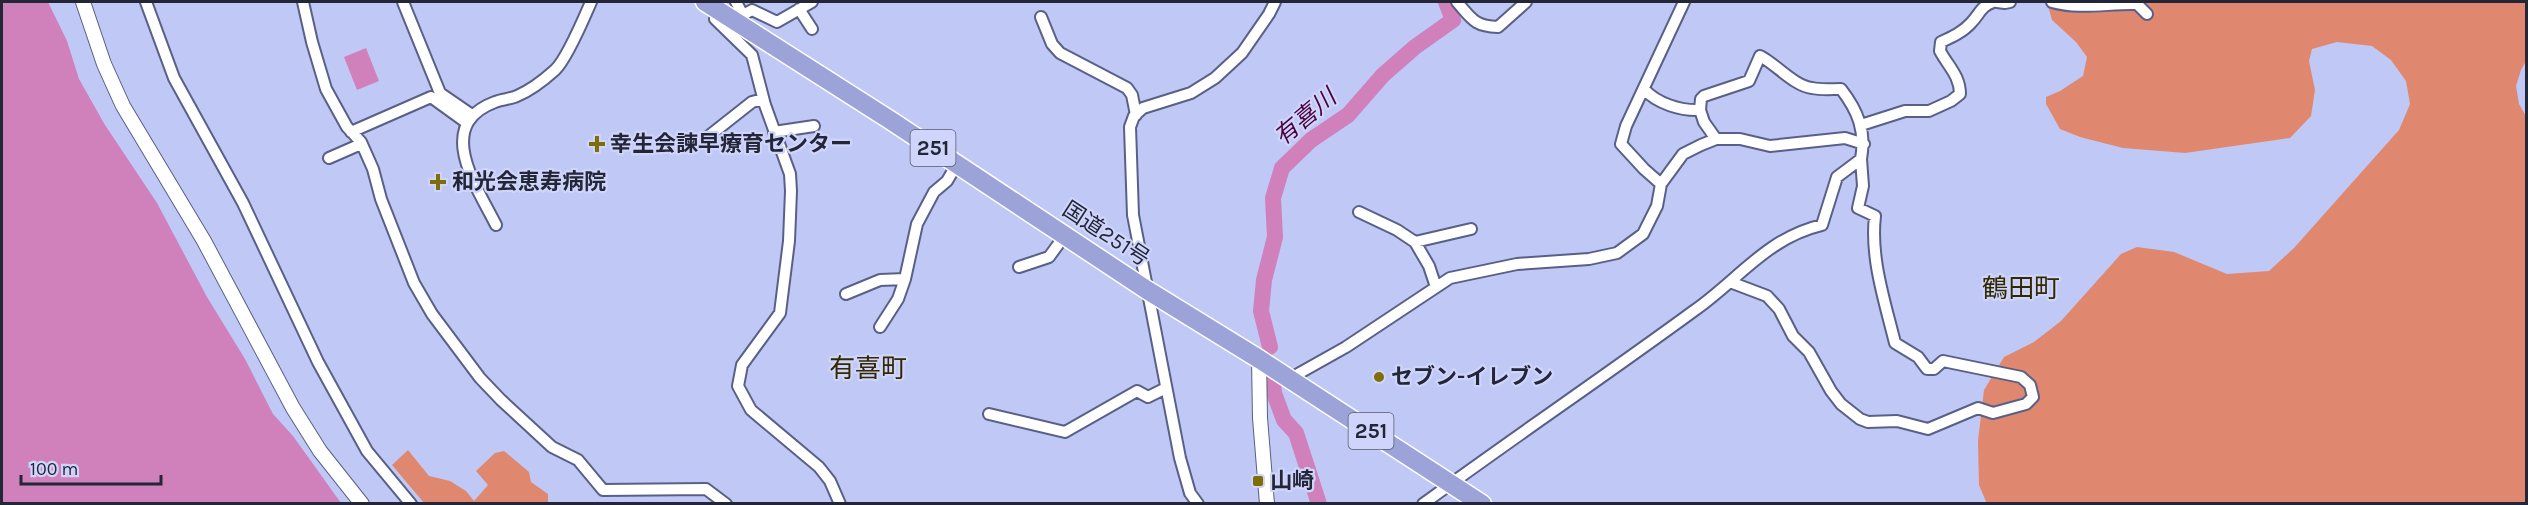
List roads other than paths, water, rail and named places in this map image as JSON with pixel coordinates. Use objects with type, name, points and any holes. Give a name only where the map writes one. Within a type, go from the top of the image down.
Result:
[{"type":"highway","name":"国道251号","points":[[711,6],[748,12],[957,164],[1147,290],[1259,358],[1482,504]]},
{"type":"street","points":[[83,2],[104,64],[123,106],[204,241],[293,408],[320,451],[362,504]]},
{"type":"street","points":[[146,2],[174,78],[243,203],[318,362],[368,451],[411,504]]},
{"type":"street","points":[[303,2],[326,89],[351,132],[362,144],[414,283],[432,314],[480,378],[552,447],[578,460],[603,490],[706,489],[726,504]]},
{"type":"street","points":[[403,2],[440,93],[470,119]]},
{"type":"street","points":[[496,225],[465,165],[463,143],[470,119],[495,102],[517,96],[557,69],[591,2]]},
{"type":"street","points":[[736,2],[748,12],[777,22],[812,2]]},
{"type":"street","points":[[1198,504],[1191,494],[1180,458],[1133,215],[1130,127],[1136,115],[1143,108],[1191,93],[1215,78],[1242,53],[1275,2]]},
{"type":"street","points":[[1457,2],[1474,22],[1484,26],[1498,27],[1526,2]]},
{"type":"street","points":[[1661,184],[1644,170],[1621,144],[1626,126],[1684,2]]},
{"type":"street","points":[[1862,125],[1905,111],[1929,111],[1952,101],[1960,94],[1960,83],[1940,51],[1941,42],[1960,33],[1972,22],[1985,4],[2010,2]]},
{"type":"street","points":[[2052,2],[2089,7],[2106,3],[2137,4],[2146,14]]},
{"type":"street","points":[[711,6],[715,19],[752,55],[763,99],[790,174],[789,241],[780,313],[742,365],[738,386],[751,411],[819,467],[830,481],[840,504]]},
{"type":"street","points":[[799,9],[812,29]]},
{"type":"street","points":[[1041,17],[1052,44],[1060,53],[1127,88],[1132,95],[1136,115]]},
{"type":"street","points":[[1716,139],[1704,122],[1701,99],[1749,81],[1760,56],[1810,88],[1841,89],[1852,103],[1862,125],[1863,186],[1858,208],[1875,216],[1874,241],[1882,290],[1895,343],[1918,357],[1927,369],[1934,369],[1943,361],[2021,377],[2030,385],[2033,397],[2026,404],[1993,413],[1978,408],[1928,429],[1897,421],[1868,422],[1860,419],[1841,404],[1831,391],[1809,352],[1792,336],[1779,309],[1767,296],[1730,282]]},
{"type":"street","points":[[1644,89],[1651,97],[1686,111],[1701,110]]},
{"type":"street","points":[[351,132],[431,97],[470,119]]},
{"type":"street","points":[[700,143],[752,102],[763,99]]},
{"type":"street","points":[[774,132],[814,126]]},
{"type":"street","points":[[1289,378],[1346,347],[1450,278],[1517,264],[1589,259],[1617,253],[1642,234],[1658,206],[1661,184],[1683,154],[1716,139],[1740,139],[1770,147],[1845,138],[1864,144]]},
{"type":"street","points":[[329,158],[362,144]]},
{"type":"street","points":[[1423,504],[1705,303],[1774,244],[1800,230],[1822,225],[1837,177],[1861,159]]},
{"type":"street","points":[[880,327],[898,299],[905,279],[917,224],[934,192],[947,181],[957,164]]},
{"type":"street","points":[[1359,212],[1397,230],[1415,242],[1429,266],[1436,287]]},
{"type":"street","points":[[1415,242],[1471,229]]},
{"type":"street","points":[[1019,267],[1049,257],[1065,236]]},
{"type":"street","points":[[846,294],[880,280],[905,279]]},
{"type":"street","points":[[1259,358],[1260,418],[1267,504]]},
{"type":"street","points":[[988,414],[1065,432],[1137,391],[1148,397],[1166,388]]},
{"type":"waterway","name":"有喜川","points":[[1270,347],[1261,311],[1264,280],[1275,237],[1273,198],[1282,168],[1311,140],[1348,115],[1383,75],[1415,47],[1453,20],[1446,2]]},
{"type":"waterway","name":"有喜川","points":[[1273,380],[1274,393],[1284,420],[1296,433],[1319,504]]},
{"type":"place","name":"幸生会諫早療育センター","points":[[597,144]]},
{"type":"place","name":"和光会恵寿病院","points":[[438,182]]},
{"type":"place","name":"セブン-イレブン","points":[[1379,377]]},
{"type":"place","name":"山崎","points":[[1258,481]]},
{"type":"district","name":"鶴田町","points":[[2021,288]]},
{"type":"district","name":"有喜町","points":[[868,368]]}]
